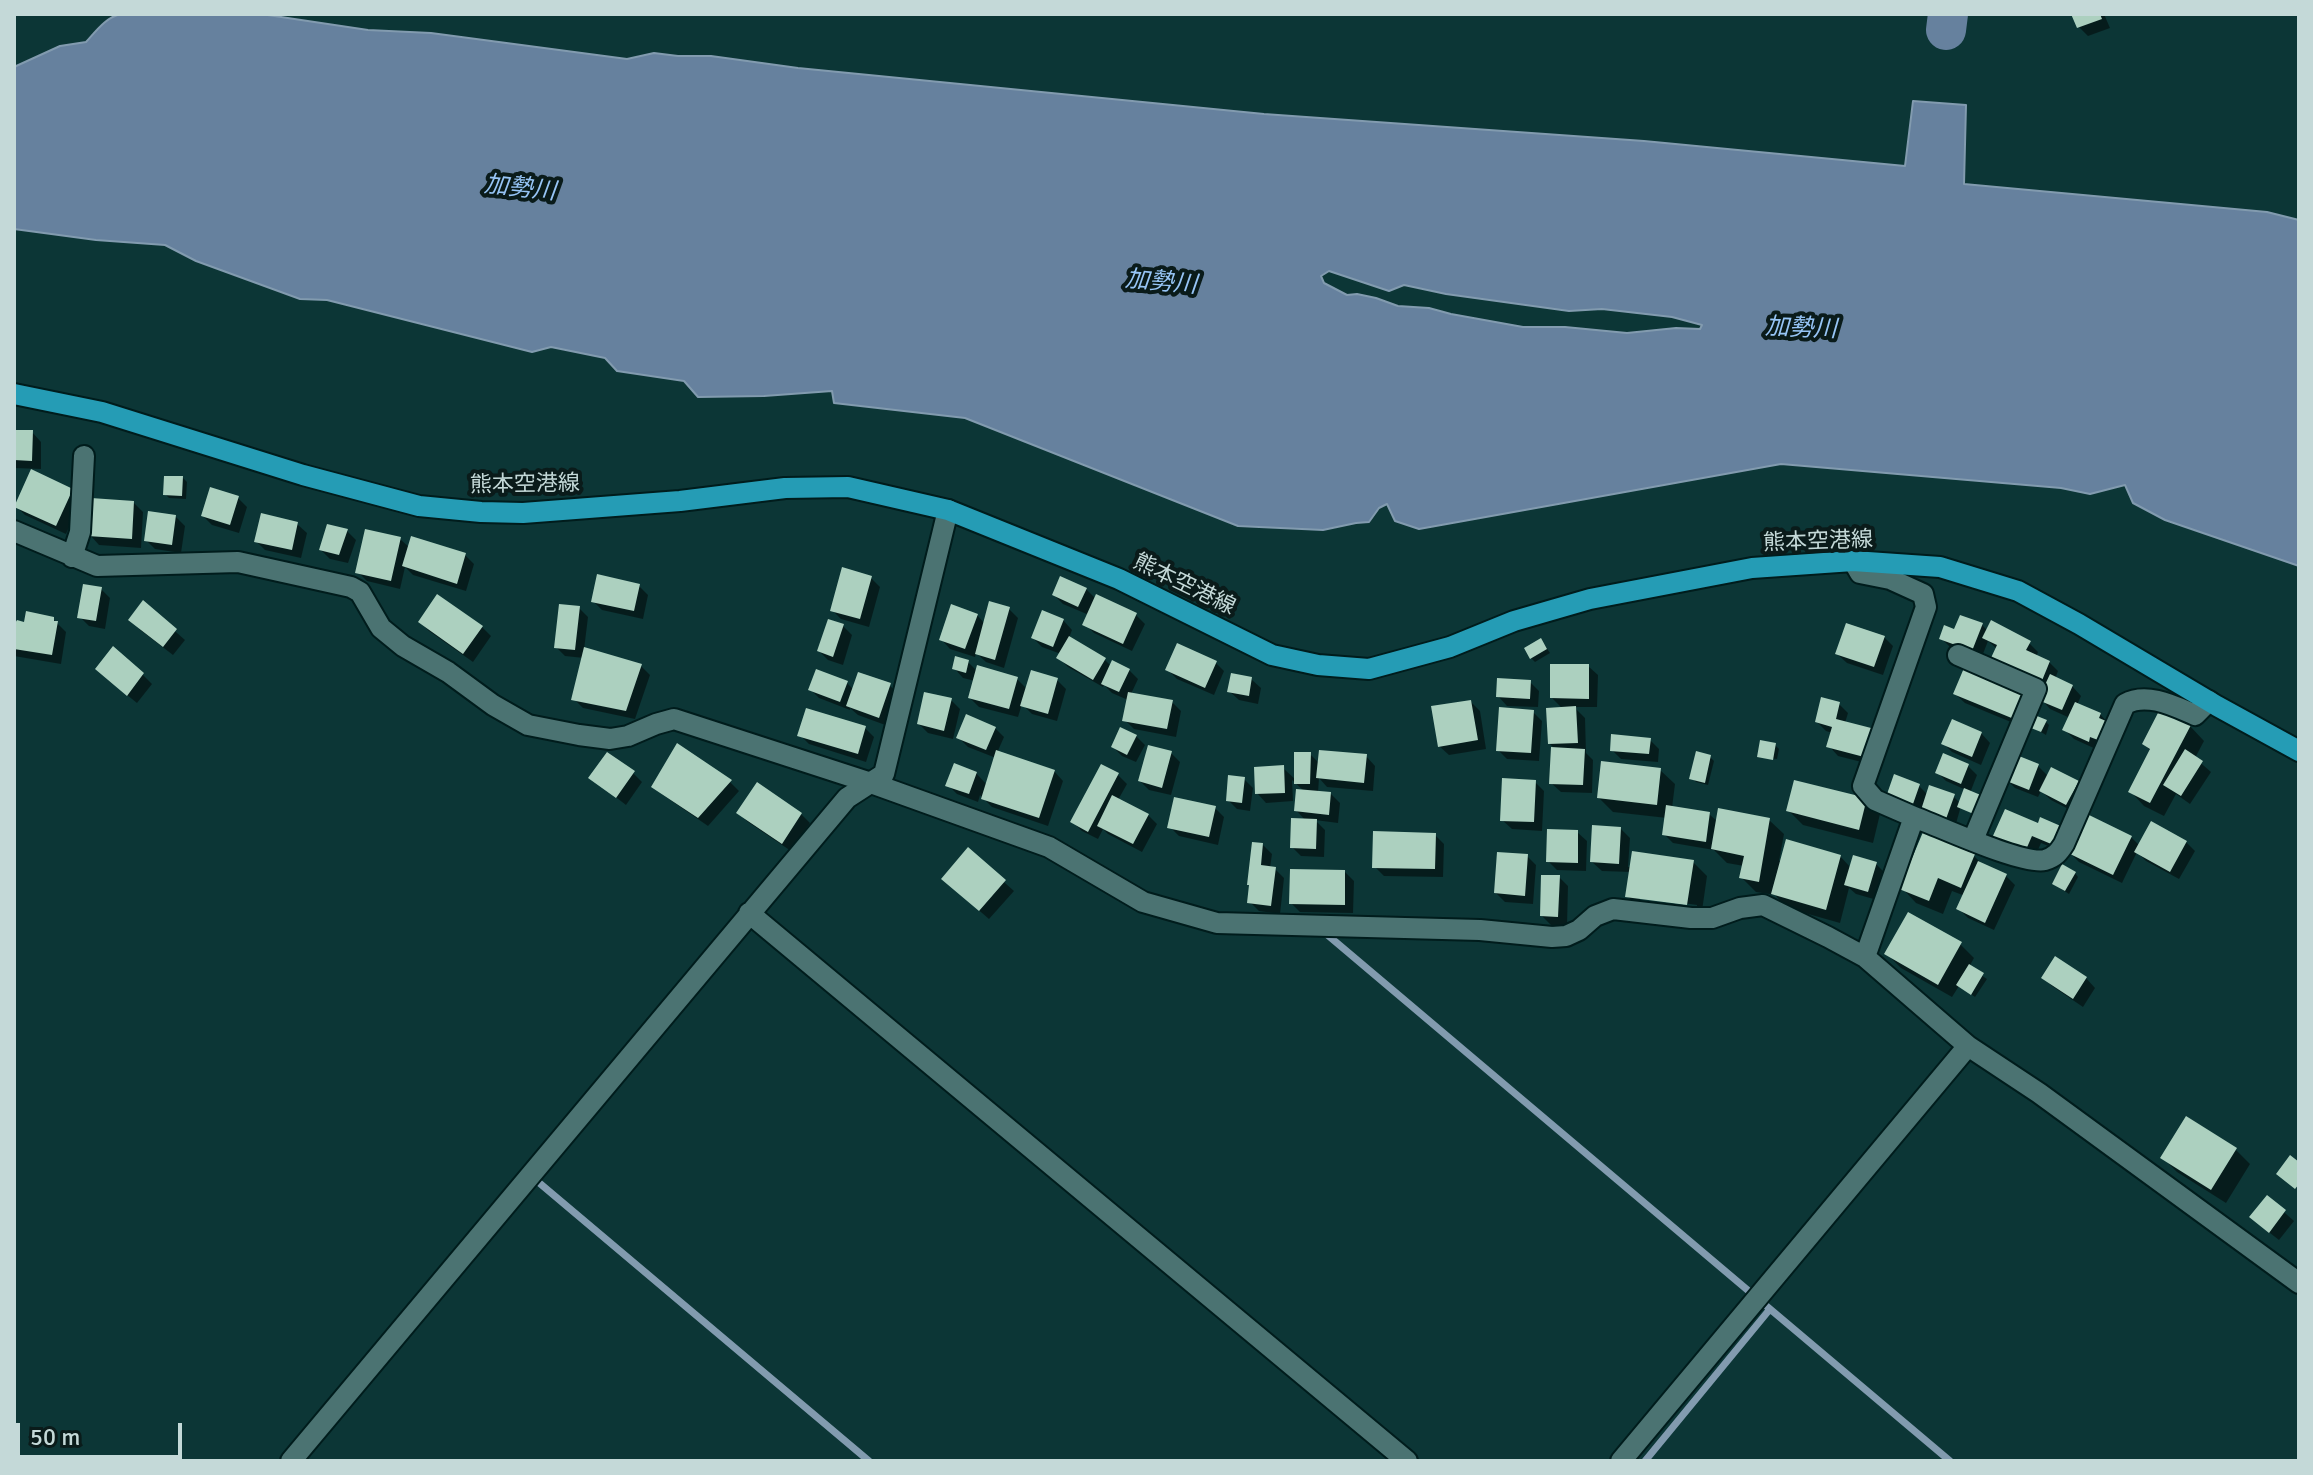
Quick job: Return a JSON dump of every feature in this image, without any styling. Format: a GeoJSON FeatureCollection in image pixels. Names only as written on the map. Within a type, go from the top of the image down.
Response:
{"type":"FeatureCollection","features":[{"type":"Feature","properties":{"kind":"main road","name":"熊本空港線"},"geometry":{"type":"LineString","coordinates":[[14,394],[102,412],[303,475],[419,506],[523,513],[680,501],[785,488],[848,487],[948,510],[1119,579],[1272,655],[1318,665],[1369,669],[1450,647],[1514,621],[1590,599],[1752,568],[1853,561],[1940,567],[2018,591],[2299,751]]}},
{"type":"Feature","properties":{"kind":"street"},"geometry":{"type":"LineString","coordinates":[[72,557],[80,532],[84,456]]}},
{"type":"Feature","properties":{"kind":"street"},"geometry":{"type":"LineString","coordinates":[[302,1457],[749,913],[847,798],[884,774],[948,510]]}},
{"type":"Feature","properties":{"kind":"street"},"geometry":{"type":"LineString","coordinates":[[14,531],[97,566],[238,562],[351,587],[360,592],[381,628],[403,646],[528,725],[610,739],[628,736],[674,719],[871,783],[1049,847],[1143,902],[1217,923],[1480,930],[1552,937],[1566,936],[1579,930],[1595,916],[1613,909],[1712,918],[1740,908],[1763,905],[1865,957],[1968,1046],[2039,1093],[2299,1283]]}},
{"type":"Feature","properties":{"kind":"street"},"geometry":{"type":"LineString","coordinates":[[1853,561],[1860,573],[1890,579],[1923,594],[1926,607],[1863,786],[1875,800],[1914,817],[2019,857],[2043,861],[2056,855],[2064,844],[2125,704],[2133,699],[2155,700],[2195,715],[2209,701]]}},
{"type":"Feature","properties":{"kind":"street"},"geometry":{"type":"LineString","coordinates":[[1958,655],[2036,689],[1973,840]]}},
{"type":"Feature","properties":{"kind":"street"},"geometry":{"type":"LineString","coordinates":[[1865,957],[1914,817]]}},
{"type":"Feature","properties":{"kind":"street"},"geometry":{"type":"LineString","coordinates":[[749,913],[1407,1461]]}},
{"type":"Feature","properties":{"kind":"street"},"geometry":{"type":"LineString","coordinates":[[1621,1461],[1968,1046]]}},
{"type":"Feature","properties":{"kind":"water","name":"加勢川"},"geometry":{"type":"Polygon","coordinates":[[[121,14],[261,14],[368,30],[431,33],[627,59],[654,53],[711,56],[798,68],[1264,114],[1644,141],[1905,166],[1913,101],[1966,105],[1964,184],[2267,212],[2299,220],[2299,566],[2165,520],[2133,503],[2125,485],[2090,494],[2061,488],[1781,464],[1419,529],[1395,521],[1387,504],[1379,508],[1369,522],[1323,530],[1238,526],[965,418],[834,403],[832,391],[698,397],[684,381],[617,371],[605,358],[551,347],[532,352],[327,300],[300,299],[196,261],[165,245],[14,229],[14,67],[60,46],[86,42],[102,25],[121,14]],[[1329,271],[1321,276],[1324,283],[1347,295],[1357,294],[1398,306],[1429,308],[1523,327],[1565,327],[1627,333],[1700,329],[1702,325],[1672,317],[1602,309],[1569,311],[1404,285],[1389,291],[1329,271]]]}},
{"type":"Feature","properties":{"kind":"building"},"geometry":{"type":"Polygon","coordinates":[[[2071,14],[2100,14],[2102,19],[2077,28],[2071,14]]]}},
{"type":"Feature","properties":{"kind":"building"},"geometry":{"type":"Polygon","coordinates":[[[14,430],[33,430],[32,461],[14,460],[14,430]]]}},
{"type":"Feature","properties":{"kind":"building"},"geometry":{"type":"Polygon","coordinates":[[[31,469],[73,489],[56,526],[14,507],[31,469]]]}},
{"type":"Feature","properties":{"kind":"building"},"geometry":{"type":"Polygon","coordinates":[[[164,476],[183,476],[182,496],[163,495],[164,476]]]}},
{"type":"Feature","properties":{"kind":"building"},"geometry":{"type":"Polygon","coordinates":[[[210,487],[239,496],[230,525],[201,516],[210,487]]]}},
{"type":"Feature","properties":{"kind":"building"},"geometry":{"type":"Polygon","coordinates":[[[91,498],[134,501],[132,539],[88,536],[91,498]]]}},
{"type":"Feature","properties":{"kind":"building"},"geometry":{"type":"Polygon","coordinates":[[[148,511],[176,515],[172,545],[144,541],[148,511]]]}},
{"type":"Feature","properties":{"kind":"building"},"geometry":{"type":"Polygon","coordinates":[[[261,513],[298,522],[292,550],[254,542],[261,513]]]}},
{"type":"Feature","properties":{"kind":"building"},"geometry":{"type":"Polygon","coordinates":[[[327,524],[348,529],[339,555],[319,550],[327,524]]]}},
{"type":"Feature","properties":{"kind":"building"},"geometry":{"type":"Polygon","coordinates":[[[365,529],[401,537],[391,581],[355,573],[365,529]]]}},
{"type":"Feature","properties":{"kind":"building"},"geometry":{"type":"Polygon","coordinates":[[[411,536],[466,553],[457,584],[402,566],[411,536]]]}},
{"type":"Feature","properties":{"kind":"building"},"geometry":{"type":"Polygon","coordinates":[[[842,567],[872,576],[860,619],[830,611],[842,567]]]}},
{"type":"Feature","properties":{"kind":"building"},"geometry":{"type":"Polygon","coordinates":[[[597,574],[640,584],[634,611],[591,602],[597,574]]]}},
{"type":"Feature","properties":{"kind":"building"},"geometry":{"type":"Polygon","coordinates":[[[1060,576],[1087,588],[1078,607],[1052,595],[1060,576]]]}},
{"type":"Feature","properties":{"kind":"building"},"geometry":{"type":"Polygon","coordinates":[[[83,584],[102,587],[96,621],[77,618],[83,584]]]}},
{"type":"Feature","properties":{"kind":"building"},"geometry":{"type":"Polygon","coordinates":[[[437,594],[483,626],[463,654],[418,622],[437,594]]]}},
{"type":"Feature","properties":{"kind":"building"},"geometry":{"type":"Polygon","coordinates":[[[1096,594],[1137,613],[1123,644],[1082,625],[1096,594]]]}},
{"type":"Feature","properties":{"kind":"building"},"geometry":{"type":"Polygon","coordinates":[[[143,600],[177,629],[163,647],[128,620],[143,600]]]}},
{"type":"Feature","properties":{"kind":"building"},"geometry":{"type":"Polygon","coordinates":[[[989,601],[1010,607],[995,660],[975,654],[989,601]]]}},
{"type":"Feature","properties":{"kind":"building"},"geometry":{"type":"Polygon","coordinates":[[[559,604],[580,606],[575,650],[554,648],[559,604]]]}},
{"type":"Feature","properties":{"kind":"building"},"geometry":{"type":"Polygon","coordinates":[[[951,604],[978,614],[965,649],[939,640],[951,604]]]}},
{"type":"Feature","properties":{"kind":"building"},"geometry":{"type":"Polygon","coordinates":[[[1042,610],[1064,619],[1053,647],[1031,638],[1042,610]]]}},
{"type":"Feature","properties":{"kind":"building"},"geometry":{"type":"Polygon","coordinates":[[[26,611],[54,617],[54,621],[58,621],[52,655],[14,649],[14,625],[17,620],[24,622],[26,611]]]}},
{"type":"Feature","properties":{"kind":"building"},"geometry":{"type":"Polygon","coordinates":[[[1960,615],[1983,623],[1972,651],[1939,639],[1944,625],[1954,629],[1960,615]]]}},
{"type":"Feature","properties":{"kind":"building"},"geometry":{"type":"Polygon","coordinates":[[[828,619],[844,624],[833,657],[817,651],[828,619]]]}},
{"type":"Feature","properties":{"kind":"building"},"geometry":{"type":"Polygon","coordinates":[[[1991,620],[2031,641],[2026,650],[2050,661],[2041,683],[1990,660],[1997,645],[1982,638],[1991,620]]]}},
{"type":"Feature","properties":{"kind":"building"},"geometry":{"type":"Polygon","coordinates":[[[1846,623],[1885,636],[1874,667],[1835,654],[1846,623]]]}},
{"type":"Feature","properties":{"kind":"building"},"geometry":{"type":"Polygon","coordinates":[[[1069,636],[1106,658],[1093,680],[1056,658],[1069,636]]]}},
{"type":"Feature","properties":{"kind":"building"},"geometry":{"type":"Polygon","coordinates":[[[1541,638],[1547,649],[1530,659],[1524,648],[1541,638]]]}},
{"type":"Feature","properties":{"kind":"building"},"geometry":{"type":"Polygon","coordinates":[[[1177,643],[1217,661],[1205,688],[1165,670],[1177,643]]]}},
{"type":"Feature","properties":{"kind":"building"},"geometry":{"type":"Polygon","coordinates":[[[113,646],[144,673],[127,696],[95,669],[113,646]]]}},
{"type":"Feature","properties":{"kind":"building"},"geometry":{"type":"Polygon","coordinates":[[[584,647],[642,664],[626,711],[571,700],[584,647]]]}},
{"type":"Feature","properties":{"kind":"building"},"geometry":{"type":"Polygon","coordinates":[[[955,656],[969,660],[966,673],[952,669],[955,656]]]}},
{"type":"Feature","properties":{"kind":"building"},"geometry":{"type":"Polygon","coordinates":[[[1112,660],[1130,669],[1119,692],[1101,684],[1112,660]]]}},
{"type":"Feature","properties":{"kind":"building"},"geometry":{"type":"Polygon","coordinates":[[[1550,664],[1589,664],[1589,699],[1550,698],[1550,664]]]}},
{"type":"Feature","properties":{"kind":"building"},"geometry":{"type":"Polygon","coordinates":[[[977,665],[1018,677],[1009,709],[968,698],[977,665]]]}},
{"type":"Feature","properties":{"kind":"building"},"geometry":{"type":"Polygon","coordinates":[[[1964,668],[2025,692],[2014,719],[1953,694],[1964,668]]]}},
{"type":"Feature","properties":{"kind":"building"},"geometry":{"type":"Polygon","coordinates":[[[816,669],[848,681],[840,702],[808,690],[816,669]]]}},
{"type":"Feature","properties":{"kind":"building"},"geometry":{"type":"Polygon","coordinates":[[[1031,670],[1058,678],[1048,714],[1020,706],[1031,670]]]}},
{"type":"Feature","properties":{"kind":"building"},"geometry":{"type":"Polygon","coordinates":[[[858,672],[891,683],[879,718],[846,706],[858,672]]]}},
{"type":"Feature","properties":{"kind":"building"},"geometry":{"type":"Polygon","coordinates":[[[1231,673],[1252,677],[1249,696],[1227,692],[1231,673]]]}},
{"type":"Feature","properties":{"kind":"building"},"geometry":{"type":"Polygon","coordinates":[[[2050,674],[2073,685],[2062,710],[2038,700],[2050,674]]]}},
{"type":"Feature","properties":{"kind":"building"},"geometry":{"type":"Polygon","coordinates":[[[1497,678],[1531,680],[1530,699],[1496,697],[1497,678]]]}},
{"type":"Feature","properties":{"kind":"building"},"geometry":{"type":"Polygon","coordinates":[[[924,692],[952,698],[944,731],[917,724],[924,692]]]}},
{"type":"Feature","properties":{"kind":"building"},"geometry":{"type":"Polygon","coordinates":[[[1128,692],[1173,700],[1167,729],[1122,721],[1128,692]]]}},
{"type":"Feature","properties":{"kind":"building"},"geometry":{"type":"Polygon","coordinates":[[[1821,697],[1840,702],[1836,719],[1875,729],[1868,758],[1826,747],[1832,727],[1815,722],[1821,697]]]}},
{"type":"Feature","properties":{"kind":"building"},"geometry":{"type":"Polygon","coordinates":[[[1471,700],[1478,740],[1438,747],[1431,706],[1471,700]]]}},
{"type":"Feature","properties":{"kind":"building"},"geometry":{"type":"Polygon","coordinates":[[[2075,702],[2101,713],[2099,718],[2106,721],[2098,740],[2090,737],[2089,742],[2062,730],[2075,702]]]}},
{"type":"Feature","properties":{"kind":"building"},"geometry":{"type":"Polygon","coordinates":[[[1576,706],[1578,743],[1548,744],[1546,708],[1576,706]]]}},
{"type":"Feature","properties":{"kind":"building"},"geometry":{"type":"Polygon","coordinates":[[[1499,707],[1534,710],[1531,753],[1496,751],[1499,707]]]}},
{"type":"Feature","properties":{"kind":"building"},"geometry":{"type":"Polygon","coordinates":[[[806,708],[866,726],[858,754],[797,736],[806,708]]]}},
{"type":"Feature","properties":{"kind":"building"},"geometry":{"type":"Polygon","coordinates":[[[2160,709],[2191,725],[2150,803],[2128,792],[2150,749],[2142,744],[2160,709]]]}},
{"type":"Feature","properties":{"kind":"building"},"geometry":{"type":"Polygon","coordinates":[[[966,714],[996,727],[986,750],[956,738],[966,714]]]}},
{"type":"Feature","properties":{"kind":"building"},"geometry":{"type":"Polygon","coordinates":[[[2032,714],[2047,720],[2041,732],[2026,726],[2032,714]]]}},
{"type":"Feature","properties":{"kind":"building"},"geometry":{"type":"Polygon","coordinates":[[[1952,719],[1982,732],[1972,757],[1941,744],[1952,719]]]}},
{"type":"Feature","properties":{"kind":"building"},"geometry":{"type":"Polygon","coordinates":[[[1120,727],[1137,735],[1127,755],[1111,747],[1120,727]]]}},
{"type":"Feature","properties":{"kind":"building"},"geometry":{"type":"Polygon","coordinates":[[[1611,734],[1651,738],[1649,754],[1610,751],[1611,734]]]}},
{"type":"Feature","properties":{"kind":"building"},"geometry":{"type":"Polygon","coordinates":[[[1760,740],[1776,743],[1773,760],[1757,757],[1760,740]]]}},
{"type":"Feature","properties":{"kind":"building"},"geometry":{"type":"Polygon","coordinates":[[[677,743],[732,780],[698,818],[651,787],[677,743]]]}},
{"type":"Feature","properties":{"kind":"building"},"geometry":{"type":"Polygon","coordinates":[[[1148,745],[1172,751],[1162,788],[1138,781],[1148,745]]]}},
{"type":"Feature","properties":{"kind":"building"},"geometry":{"type":"Polygon","coordinates":[[[1551,747],[1585,749],[1583,785],[1549,784],[1551,747]]]}},
{"type":"Feature","properties":{"kind":"building"},"geometry":{"type":"Polygon","coordinates":[[[2185,749],[2203,761],[2181,796],[2163,785],[2185,749]]]}},
{"type":"Feature","properties":{"kind":"building"},"geometry":{"type":"Polygon","coordinates":[[[996,750],[1055,770],[1039,818],[981,799],[996,750]]]}},
{"type":"Feature","properties":{"kind":"building"},"geometry":{"type":"Polygon","coordinates":[[[1319,750],[1367,754],[1364,783],[1316,778],[1319,750]]]}},
{"type":"Feature","properties":{"kind":"building"},"geometry":{"type":"Polygon","coordinates":[[[1696,751],[1711,755],[1705,783],[1689,779],[1696,751]]]}},
{"type":"Feature","properties":{"kind":"building"},"geometry":{"type":"Polygon","coordinates":[[[607,752],[635,771],[616,798],[588,778],[607,752]]]}},
{"type":"Feature","properties":{"kind":"building"},"geometry":{"type":"Polygon","coordinates":[[[1294,752],[1311,752],[1310,784],[1294,784],[1294,752]]]}},
{"type":"Feature","properties":{"kind":"building"},"geometry":{"type":"Polygon","coordinates":[[[1943,753],[1969,764],[1961,784],[1935,773],[1943,753]]]}},
{"type":"Feature","properties":{"kind":"building"},"geometry":{"type":"Polygon","coordinates":[[[2014,754],[2039,764],[2029,790],[2004,780],[2014,754]]]}},
{"type":"Feature","properties":{"kind":"building"},"geometry":{"type":"Polygon","coordinates":[[[1601,761],[1661,768],[1657,805],[1597,798],[1601,761]]]}},
{"type":"Feature","properties":{"kind":"building"},"geometry":{"type":"Polygon","coordinates":[[[954,763],[977,772],[969,794],[945,786],[954,763]]]}},
{"type":"Feature","properties":{"kind":"building"},"geometry":{"type":"Polygon","coordinates":[[[1101,764],[1119,773],[1088,832],[1070,822],[1101,764]]]}},
{"type":"Feature","properties":{"kind":"building"},"geometry":{"type":"Polygon","coordinates":[[[1284,765],[1285,793],[1255,794],[1254,767],[1284,765]]]}},
{"type":"Feature","properties":{"kind":"building"},"geometry":{"type":"Polygon","coordinates":[[[2051,767],[2079,781],[2066,805],[2039,791],[2051,767]]]}},
{"type":"Feature","properties":{"kind":"building"},"geometry":{"type":"Polygon","coordinates":[[[1894,774],[1920,784],[1913,804],[1887,794],[1894,774]]]}},
{"type":"Feature","properties":{"kind":"building"},"geometry":{"type":"Polygon","coordinates":[[[1228,775],[1245,777],[1242,803],[1226,801],[1228,775]]]}},
{"type":"Feature","properties":{"kind":"building"},"geometry":{"type":"Polygon","coordinates":[[[1502,778],[1536,780],[1534,822],[1500,821],[1502,778]]]}},
{"type":"Feature","properties":{"kind":"building"},"geometry":{"type":"Polygon","coordinates":[[[1794,780],[1867,798],[1859,830],[1786,811],[1794,780]]]}},
{"type":"Feature","properties":{"kind":"building"},"geometry":{"type":"Polygon","coordinates":[[[757,782],[802,813],[782,844],[736,813],[757,782]]]}},
{"type":"Feature","properties":{"kind":"building"},"geometry":{"type":"Polygon","coordinates":[[[1929,785],[1955,794],[1946,819],[1921,810],[1929,785]]]}},
{"type":"Feature","properties":{"kind":"building"},"geometry":{"type":"Polygon","coordinates":[[[1964,788],[1983,796],[1976,815],[1957,807],[1964,788]]]}},
{"type":"Feature","properties":{"kind":"building"},"geometry":{"type":"Polygon","coordinates":[[[1296,789],[1331,792],[1329,815],[1294,811],[1296,789]]]}},
{"type":"Feature","properties":{"kind":"building"},"geometry":{"type":"Polygon","coordinates":[[[1112,795],[1149,814],[1133,844],[1097,826],[1112,795]]]}},
{"type":"Feature","properties":{"kind":"building"},"geometry":{"type":"Polygon","coordinates":[[[1174,797],[1216,806],[1209,837],[1167,828],[1174,797]]]}},
{"type":"Feature","properties":{"kind":"building"},"geometry":{"type":"Polygon","coordinates":[[[1666,805],[1710,812],[1706,842],[1662,835],[1666,805]]]}},
{"type":"Feature","properties":{"kind":"building"},"geometry":{"type":"Polygon","coordinates":[[[1718,808],[1770,818],[1759,882],[1739,878],[1744,856],[1711,849],[1718,808]]]}},
{"type":"Feature","properties":{"kind":"building"},"geometry":{"type":"Polygon","coordinates":[[[2005,809],[2038,823],[2040,817],[2063,827],[2056,846],[2032,836],[2025,852],[1992,838],[2005,809]]]}},
{"type":"Feature","properties":{"kind":"building"},"geometry":{"type":"Polygon","coordinates":[[[2087,814],[2132,836],[2113,875],[2068,853],[2087,814]]]}},
{"type":"Feature","properties":{"kind":"building"},"geometry":{"type":"Polygon","coordinates":[[[1291,818],[1317,819],[1316,849],[1290,848],[1291,818]]]}},
{"type":"Feature","properties":{"kind":"building"},"geometry":{"type":"Polygon","coordinates":[[[2151,821],[2187,841],[2170,872],[2134,852],[2151,821]]]}},
{"type":"Feature","properties":{"kind":"building"},"geometry":{"type":"Polygon","coordinates":[[[1592,825],[1621,827],[1619,864],[1590,862],[1592,825]]]}},
{"type":"Feature","properties":{"kind":"building"},"geometry":{"type":"Polygon","coordinates":[[[1547,829],[1578,830],[1578,863],[1546,862],[1547,829]]]}},
{"type":"Feature","properties":{"kind":"building"},"geometry":{"type":"Polygon","coordinates":[[[1373,831],[1436,833],[1435,869],[1372,868],[1373,831]]]}},
{"type":"Feature","properties":{"kind":"building"},"geometry":{"type":"Polygon","coordinates":[[[1923,832],[1975,854],[1961,888],[1938,878],[1929,901],[1899,889],[1923,832]]]}},
{"type":"Feature","properties":{"kind":"building"},"geometry":{"type":"Polygon","coordinates":[[[1786,839],[1841,855],[1826,910],[1771,894],[1786,839]]]}},
{"type":"Feature","properties":{"kind":"building"},"geometry":{"type":"Polygon","coordinates":[[[1252,842],[1263,843],[1261,865],[1276,867],[1271,906],[1247,903],[1252,842]]]}},
{"type":"Feature","properties":{"kind":"building"},"geometry":{"type":"Polygon","coordinates":[[[968,847],[1006,880],[979,911],[941,879],[968,847]]]}},
{"type":"Feature","properties":{"kind":"building"},"geometry":{"type":"Polygon","coordinates":[[[1632,851],[1694,860],[1687,905],[1625,897],[1632,851]]]}},
{"type":"Feature","properties":{"kind":"building"},"geometry":{"type":"Polygon","coordinates":[[[1497,852],[1528,854],[1525,896],[1494,893],[1497,852]]]}},
{"type":"Feature","properties":{"kind":"building"},"geometry":{"type":"Polygon","coordinates":[[[1853,855],[1877,862],[1868,892],[1844,885],[1853,855]]]}},
{"type":"Feature","properties":{"kind":"building"},"geometry":{"type":"Polygon","coordinates":[[[1978,861],[2007,874],[1985,923],[1956,909],[1978,861]]]}},
{"type":"Feature","properties":{"kind":"building"},"geometry":{"type":"Polygon","coordinates":[[[2062,864],[2076,872],[2065,891],[2052,884],[2062,864]]]}},
{"type":"Feature","properties":{"kind":"building"},"geometry":{"type":"Polygon","coordinates":[[[1290,869],[1345,870],[1345,905],[1289,904],[1290,869]]]}},
{"type":"Feature","properties":{"kind":"building"},"geometry":{"type":"Polygon","coordinates":[[[1541,875],[1560,875],[1558,917],[1540,916],[1541,875]]]}},
{"type":"Feature","properties":{"kind":"building"},"geometry":{"type":"Polygon","coordinates":[[[1908,912],[1962,942],[1938,985],[1884,954],[1908,912]]]}},
{"type":"Feature","properties":{"kind":"building"},"geometry":{"type":"Polygon","coordinates":[[[2055,956],[2087,977],[2073,999],[2041,978],[2055,956]]]}},
{"type":"Feature","properties":{"kind":"building"},"geometry":{"type":"Polygon","coordinates":[[[1969,964],[1984,973],[1971,995],[1956,985],[1969,964]]]}},
{"type":"Feature","properties":{"kind":"building"},"geometry":{"type":"Polygon","coordinates":[[[2186,1116],[2237,1148],[2211,1190],[2160,1158],[2186,1116]]]}},
{"type":"Feature","properties":{"kind":"building"},"geometry":{"type":"Polygon","coordinates":[[[2290,1155],[2299,1162],[2299,1184],[2295,1189],[2276,1174],[2290,1155]]]}},
{"type":"Feature","properties":{"kind":"building"},"geometry":{"type":"Polygon","coordinates":[[[2267,1195],[2286,1210],[2269,1233],[2249,1217],[2267,1195]]]}},
{"type":"Feature","properties":{"kind":"waterway"},"geometry":{"type":"LineString","coordinates":[[1946,30],[1948,14]]}},
{"type":"Feature","properties":{"kind":"waterway"},"geometry":{"type":"LineString","coordinates":[[1324,932],[1770,1309]]}},
{"type":"Feature","properties":{"kind":"waterway"},"geometry":{"type":"LineString","coordinates":[[537,1181],[869,1461]]}},
{"type":"Feature","properties":{"kind":"waterway"},"geometry":{"type":"LineString","coordinates":[[1645,1461],[1770,1309],[1950,1461]]}}]}
